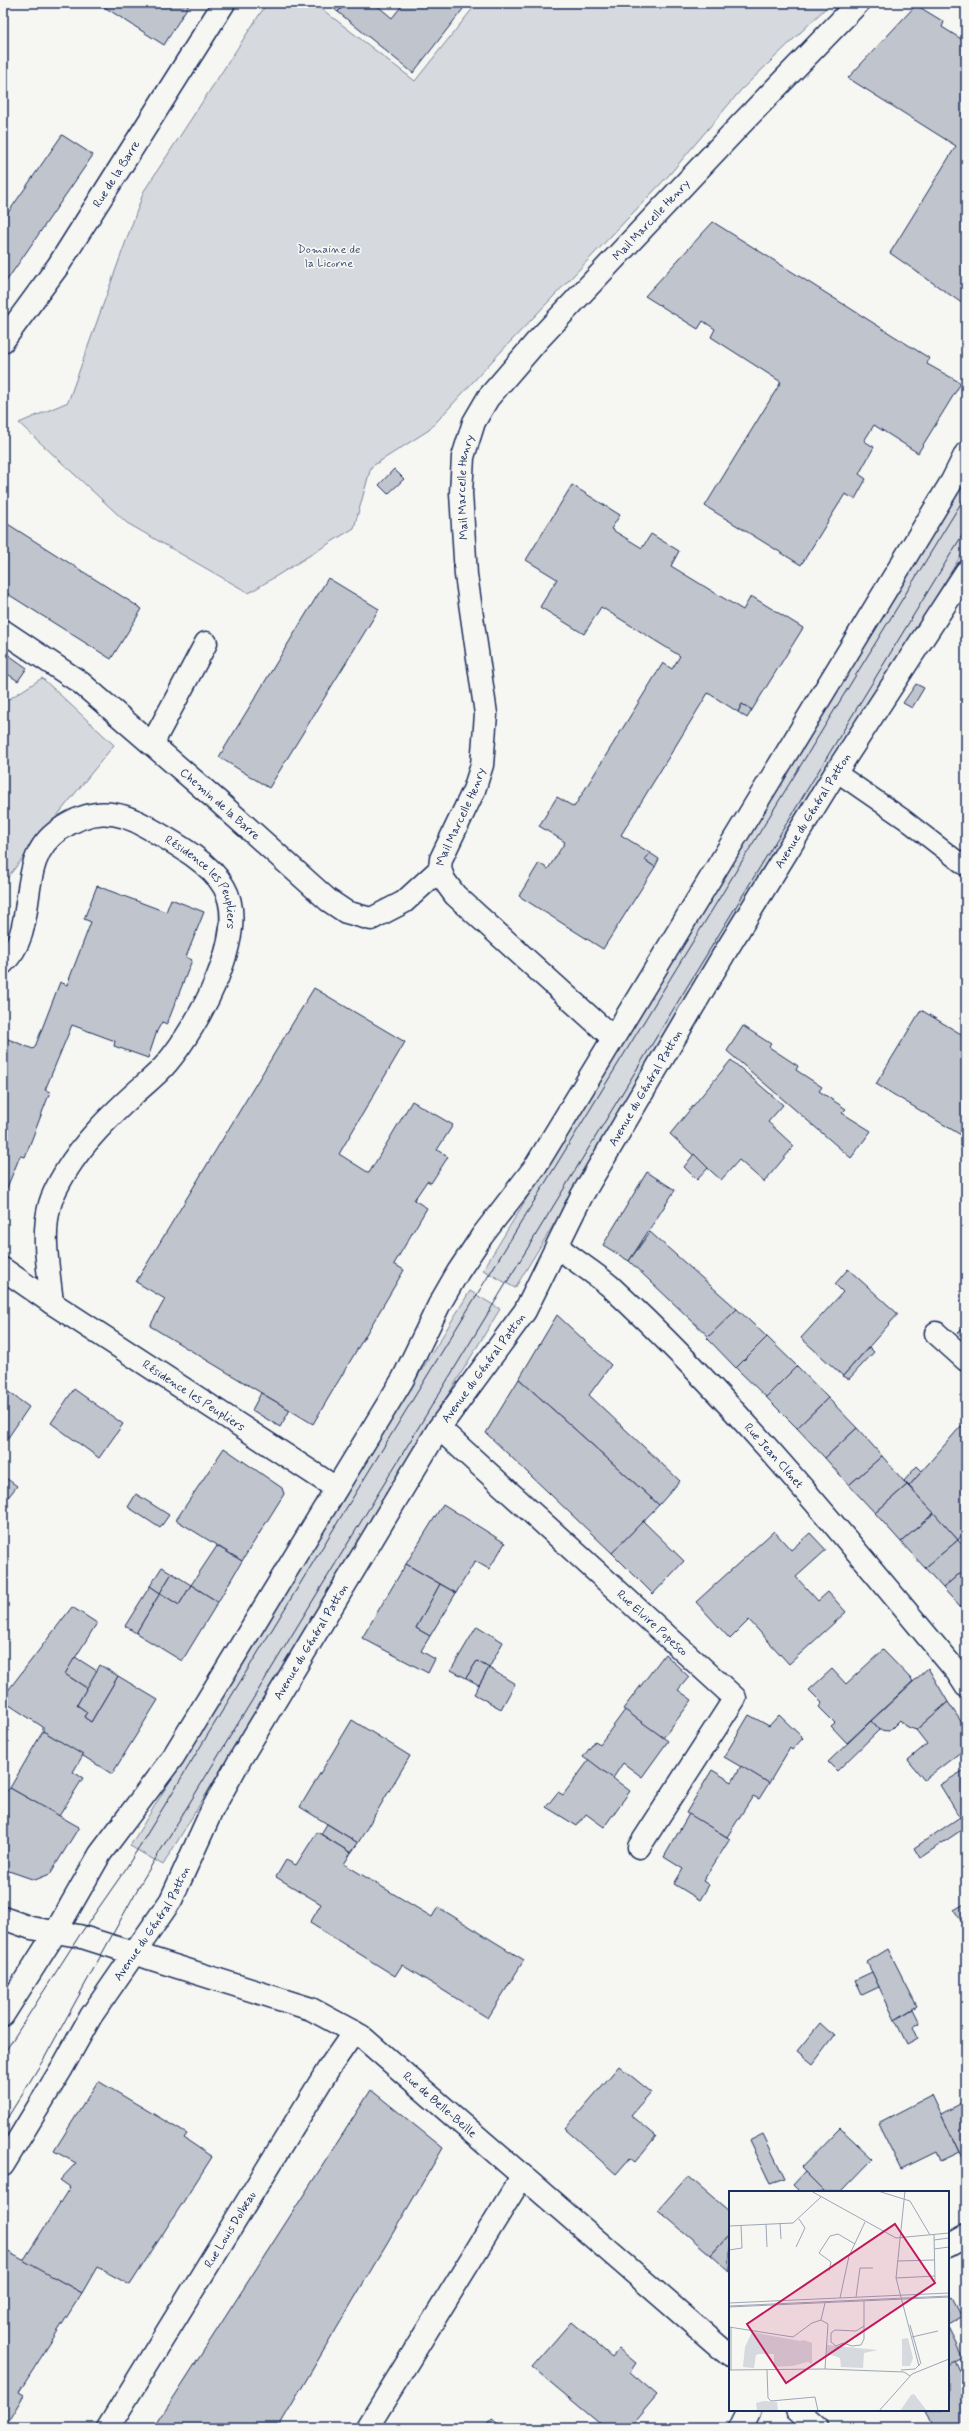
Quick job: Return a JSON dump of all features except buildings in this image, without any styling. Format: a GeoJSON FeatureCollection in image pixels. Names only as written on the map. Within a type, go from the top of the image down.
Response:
{"type":"FeatureCollection","features":[{"type":"Feature","properties":{"kind":"street","name":"Rue de la Barre"},"geometry":{"type":"LineString","coordinates":[[3,341],[58,266],[224,3]]}},
{"type":"Feature","properties":{"kind":"street","name":"Mail Marcelle Henry"},"geometry":{"type":"LineString","coordinates":[[613,1038],[455,895],[444,880],[440,869],[445,849],[474,790],[482,766],[486,714],[466,575],[461,493],[463,457],[474,422],[488,398],[537,341],[742,123],[858,3]]}},
{"type":"Feature","properties":{"kind":"street"},"geometry":{"type":"LineString","coordinates":[[3,2015],[55,1933],[100,1854],[172,1757],[404,1379],[439,1305],[458,1272],[482,1236],[535,1167],[944,495],[966,453]]}},
{"type":"Feature","properties":{"kind":"street","name":"Avenue du Général Patton"},"geometry":{"type":"LineString","coordinates":[[3,2165],[62,2068],[91,2016],[171,1900],[212,1810],[242,1756],[439,1428],[525,1311],[585,1190],[724,954],[836,772],[966,572]]}},
{"type":"Feature","properties":{"kind":"street","name":"Chemin de la Barre"},"geometry":{"type":"LineString","coordinates":[[3,631],[81,683],[328,900],[346,912],[370,919],[404,902],[440,869]]}},
{"type":"Feature","properties":{"kind":"street"},"geometry":{"type":"LineString","coordinates":[[152,744],[206,643]]}},
{"type":"Feature","properties":{"kind":"street","name":"Résidence les Peupliers"},"geometry":{"type":"LineString","coordinates":[[3,963],[18,942],[25,923],[29,880],[34,862],[43,845],[62,828],[78,819],[98,813],[116,813],[136,820],[176,844],[211,872],[223,884],[229,896],[232,909],[229,941],[216,980],[192,1028],[167,1064],[106,1120],[76,1155],[50,1204],[45,1234],[52,1303]]}},
{"type":"Feature","properties":{"kind":"street","name":"Rue Jean Clénet"},"geometry":{"type":"LineString","coordinates":[[558,1247],[610,1286],[730,1407],[862,1558],[957,1672],[966,1686]]}},
{"type":"Feature","properties":{"kind":"street","name":"Résidence les Peupliers"},"geometry":{"type":"LineString","coordinates":[[3,1269],[52,1303],[336,1488]]}},
{"type":"Feature","properties":{"kind":"street"},"geometry":{"type":"LineString","coordinates":[[936,1334],[966,1360]]}},
{"type":"Feature","properties":{"kind":"street","name":"Rue Elvire Popesco"},"geometry":{"type":"LineString","coordinates":[[439,1428],[735,1698],[639,1847]]}},
{"type":"Feature","properties":{"kind":"street","name":"Rue de Belle-Beille"},"geometry":{"type":"LineString","coordinates":[[3,1918],[31,1928],[99,1942],[311,2009],[354,2032],[523,2175],[729,2355]]}},
{"type":"Feature","properties":{"kind":"street","name":"Rue Louis Dolbeau"},"geometry":{"type":"LineString","coordinates":[[108,2428],[329,2068],[354,2032]]}},
{"type":"Feature","properties":{"kind":"street"},"geometry":{"type":"LineString","coordinates":[[367,2428],[523,2175]]}},
{"type":"Feature","properties":{"kind":"street"},"geometry":{"type":"LineString","coordinates":[[949,2245],[966,2236]]}},
{"type":"Feature","properties":{"kind":"street"},"geometry":{"type":"LineString","coordinates":[[740,2428],[748,2411]]}},
{"type":"Feature","properties":{"kind":"street"},"geometry":{"type":"LineString","coordinates":[[797,2411],[817,2428]]}},
{"type":"Feature","properties":{"kind":"lane"},"geometry":{"type":"LineString","coordinates":[[836,772],[904,819],[966,867]]}},
{"type":"Feature","properties":{"kind":"green space","name":"Domaine de la Licorne"},"geometry":{"type":"Polygon","coordinates":[[[267,3],[314,3],[415,81],[477,3],[831,3],[741,90],[669,175],[493,360],[429,430],[371,467],[354,528],[249,593],[127,523],[19,423],[68,402],[144,191],[267,3]]]}},
{"type":"Feature","properties":{"kind":"green space"},"geometry":{"type":"Polygon","coordinates":[[[966,477],[966,547],[515,1288],[483,1270],[966,477]]]}},
{"type":"Feature","properties":{"kind":"green space"},"geometry":{"type":"Polygon","coordinates":[[[42,678],[114,745],[3,883],[3,703],[42,678]]]}},
{"type":"Feature","properties":{"kind":"green space"},"geometry":{"type":"Polygon","coordinates":[[[470,1291],[500,1309],[163,1865],[130,1846],[470,1291]]]}},
{"type":"Feature","properties":{"kind":"tram line"},"geometry":{"type":"LineString","coordinates":[[3,2055],[79,1936],[125,1870],[966,495]]}},
{"type":"Feature","properties":{"kind":"tram line"},"geometry":{"type":"LineString","coordinates":[[3,2125],[45,2057],[142,1881],[966,529]]}}]}
